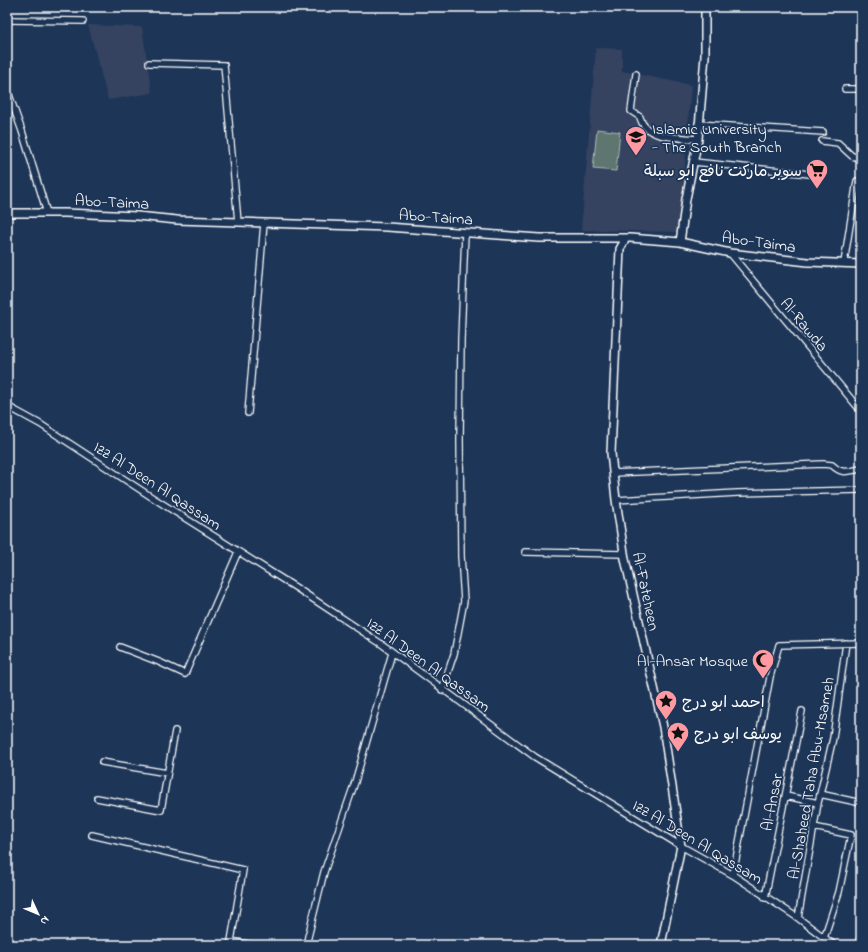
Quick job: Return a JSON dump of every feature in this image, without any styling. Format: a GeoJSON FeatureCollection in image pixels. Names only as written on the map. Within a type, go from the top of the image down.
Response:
{"type":"FeatureCollection","features":[{"type":"Feature","properties":{"kind":"street"},"geometry":{"type":"LineString","coordinates":[[680,242],[686,199],[698,139],[698,124],[705,56],[705,7]]}},
{"type":"Feature","properties":{"kind":"street"},"geometry":{"type":"LineString","coordinates":[[7,20],[83,21]]}},
{"type":"Feature","properties":{"kind":"street"},"geometry":{"type":"LineString","coordinates":[[148,63],[224,65],[238,222]]}},
{"type":"Feature","properties":{"kind":"street"},"geometry":{"type":"LineString","coordinates":[[636,74],[631,110],[640,117],[642,125],[651,133],[698,139]]}},
{"type":"Feature","properties":{"kind":"street"},"geometry":{"type":"LineString","coordinates":[[7,89],[10,103],[22,130],[47,213]]}},
{"type":"Feature","properties":{"kind":"street"},"geometry":{"type":"LineString","coordinates":[[846,89],[861,89]]}},
{"type":"Feature","properties":{"kind":"street"},"geometry":{"type":"LineString","coordinates":[[698,124],[823,132]]}},
{"type":"Feature","properties":{"kind":"street"},"geometry":{"type":"LineString","coordinates":[[822,141],[838,144],[852,156],[861,158]]}},
{"type":"Feature","properties":{"kind":"street"},"geometry":{"type":"LineString","coordinates":[[694,162],[819,176]]}},
{"type":"Feature","properties":{"kind":"street"},"geometry":{"type":"LineString","coordinates":[[844,263],[857,181],[861,181]]}},
{"type":"Feature","properties":{"kind":"street","name":"Abo-Taima"},"geometry":{"type":"LineString","coordinates":[[7,213],[47,213],[387,227],[539,238],[582,237],[680,242],[730,253],[808,262],[861,264]]}},
{"type":"Feature","properties":{"kind":"street"},"geometry":{"type":"LineString","coordinates":[[248,413],[264,223]]}},
{"type":"Feature","properties":{"kind":"street"},"geometry":{"type":"LineString","coordinates":[[442,690],[454,654],[464,601],[461,556],[460,433],[461,340],[465,233]]}},
{"type":"Feature","properties":{"kind":"street","name":"Al-Fateheen"},"geometry":{"type":"LineString","coordinates":[[625,240],[620,249],[611,453],[624,554],[662,727],[680,846],[661,945]]}},
{"type":"Feature","properties":{"kind":"street","name":"Al-Rawda"},"geometry":{"type":"LineString","coordinates":[[730,253],[861,411]]}},
{"type":"Feature","properties":{"kind":"street","name":"Izz Al Deen Al Qassam"},"geometry":{"type":"LineString","coordinates":[[7,406],[40,424],[383,645],[534,757],[680,846],[733,875],[765,898],[798,918],[834,945]]}},
{"type":"Feature","properties":{"kind":"street"},"geometry":{"type":"LineString","coordinates":[[613,473],[823,464],[832,465],[837,471],[843,472],[861,469]]}},
{"type":"Feature","properties":{"kind":"street"},"geometry":{"type":"LineString","coordinates":[[616,500],[737,493],[861,490]]}},
{"type":"Feature","properties":{"kind":"street"},"geometry":{"type":"LineString","coordinates":[[120,647],[160,662],[185,674],[238,552]]}},
{"type":"Feature","properties":{"kind":"street"},"geometry":{"type":"LineString","coordinates":[[525,552],[624,554]]}},
{"type":"Feature","properties":{"kind":"street","name":"Al-Shaheed Taha Abu-Msameh"},"geometry":{"type":"LineString","coordinates":[[798,918],[818,802],[833,738],[846,643]]}},
{"type":"Feature","properties":{"kind":"street"},"geometry":{"type":"LineString","coordinates":[[733,875],[770,678],[779,645],[861,643]]}},
{"type":"Feature","properties":{"kind":"street"},"geometry":{"type":"LineString","coordinates":[[306,945],[324,872],[355,782],[392,653]]}},
{"type":"Feature","properties":{"kind":"street","name":"Al-Ansar"},"geometry":{"type":"LineString","coordinates":[[765,898],[802,711]]}},
{"type":"Feature","properties":{"kind":"street"},"geometry":{"type":"LineString","coordinates":[[97,798],[161,810],[175,731]]}},
{"type":"Feature","properties":{"kind":"street"},"geometry":{"type":"LineString","coordinates":[[102,762],[167,774]]}},
{"type":"Feature","properties":{"kind":"street"},"geometry":{"type":"LineString","coordinates":[[820,794],[861,803]]}},
{"type":"Feature","properties":{"kind":"street"},"geometry":{"type":"LineString","coordinates":[[786,796],[818,802]]}},
{"type":"Feature","properties":{"kind":"street"},"geometry":{"type":"LineString","coordinates":[[814,826],[851,835],[839,892],[824,938]]}},
{"type":"Feature","properties":{"kind":"street"},"geometry":{"type":"LineString","coordinates":[[92,835],[243,870],[231,941],[252,945]]}},
{"type":"Feature","properties":{"kind":"street"},"geometry":{"type":"LineString","coordinates":[[858,945],[861,937]]}},
{"type":"Feature","properties":{"kind":"shaded area"},"geometry":{"type":"Polygon","coordinates":[[[88,25],[142,27],[152,93],[108,100],[88,25]]]}},
{"type":"Feature","properties":{"kind":"shaded area","name":"Islamic University - The South Branch"},"geometry":{"type":"Polygon","coordinates":[[[596,48],[622,49],[622,71],[691,85],[680,232],[581,230],[596,48]]]}},
{"type":"Feature","properties":{"kind":"green space"},"geometry":{"type":"Polygon","coordinates":[[[597,129],[620,132],[616,171],[593,169],[597,129]]]}},
{"type":"Feature","properties":{"kind":"place","name":"Islamic University - The South Branch"},"geometry":{"type":"Point","coordinates":[636,156]}},
{"type":"Feature","properties":{"kind":"place","name":"سوبر ماركت نافع ابو سبلة"},"geometry":{"type":"Point","coordinates":[817,190]}},
{"type":"Feature","properties":{"kind":"place","name":"Al-Ansar Mosque"},"geometry":{"type":"Point","coordinates":[763,680]}},
{"type":"Feature","properties":{"kind":"place","name":"احمد ابو درج"},"geometry":{"type":"Point","coordinates":[666,720]}},
{"type":"Feature","properties":{"kind":"place","name":"يوسف ابو درج"},"geometry":{"type":"Point","coordinates":[678,752]}}]}
